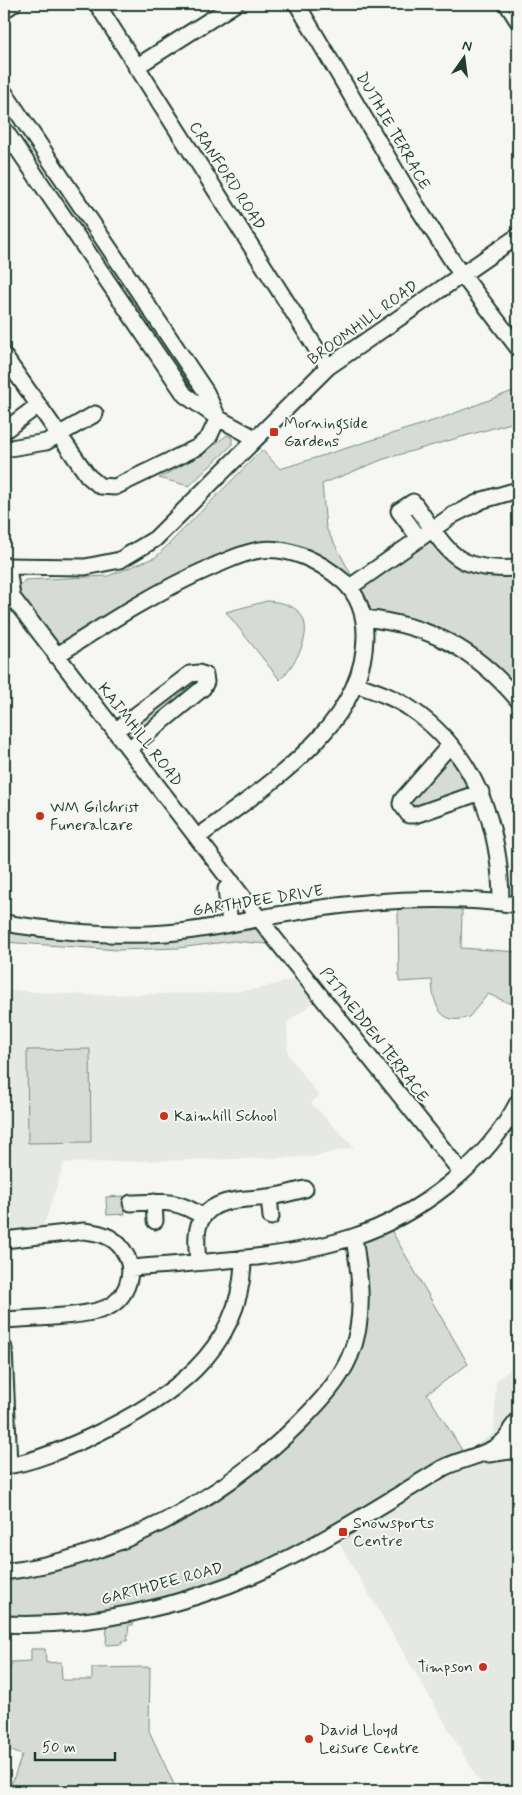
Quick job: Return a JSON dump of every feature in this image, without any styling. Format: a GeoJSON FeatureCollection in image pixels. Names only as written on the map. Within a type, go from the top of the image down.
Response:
{"type":"FeatureCollection","features":[{"type":"Feature","properties":{"kind":"street"},"geometry":{"type":"LineString","coordinates":[[4,10],[13,4]]}},
{"type":"Feature","properties":{"kind":"street","name":"CRANFORD ROAD"},"geometry":{"type":"LineString","coordinates":[[97,4],[328,367]]}},
{"type":"Feature","properties":{"kind":"street"},"geometry":{"type":"LineString","coordinates":[[136,67],[235,4]]}},
{"type":"Feature","properties":{"kind":"street","name":"DUTHIE TERRACE"},"geometry":{"type":"LineString","coordinates":[[297,4],[416,205],[462,275],[518,348]]}},
{"type":"Feature","properties":{"kind":"street"},"geometry":{"type":"LineString","coordinates":[[507,4],[518,22]]}},
{"type":"Feature","properties":{"kind":"street"},"geometry":{"type":"LineString","coordinates":[[4,92],[206,392],[218,418]]}},
{"type":"Feature","properties":{"kind":"street"},"geometry":{"type":"LineString","coordinates":[[4,129],[186,395],[218,418],[255,438]]}},
{"type":"Feature","properties":{"kind":"street"},"geometry":{"type":"LineString","coordinates":[[42,186],[59,174]]}},
{"type":"Feature","properties":{"kind":"street","name":"BROOMHILL ROAD"},"geometry":{"type":"LineString","coordinates":[[6,566],[85,567],[120,560],[165,530],[328,367],[518,236]]}},
{"type":"Feature","properties":{"kind":"street"},"geometry":{"type":"LineString","coordinates":[[124,305],[140,293]]}},
{"type":"Feature","properties":{"kind":"street"},"geometry":{"type":"LineString","coordinates":[[4,356],[37,406],[88,476],[100,486],[115,487],[198,447],[209,437],[218,418]]}},
{"type":"Feature","properties":{"kind":"street"},"geometry":{"type":"LineString","coordinates":[[4,431],[37,406]]}},
{"type":"Feature","properties":{"kind":"street"},"geometry":{"type":"LineString","coordinates":[[4,449],[46,442],[94,414]]}},
{"type":"Feature","properties":{"kind":"street"},"geometry":{"type":"LineString","coordinates":[[350,587],[419,538],[483,500],[518,490]]}},
{"type":"Feature","properties":{"kind":"street"},"geometry":{"type":"LineString","coordinates":[[419,538],[399,511],[413,502],[457,559],[481,568],[518,568]]}},
{"type":"Feature","properties":{"kind":"street"},"geometry":{"type":"LineString","coordinates":[[56,656],[143,601],[197,574],[246,553],[262,550],[283,551],[304,557],[336,575],[350,587],[365,618],[365,642],[355,684],[335,718],[302,758],[198,837]]}},
{"type":"Feature","properties":{"kind":"street","name":"KAIMHILL ROAD"},"geometry":{"type":"LineString","coordinates":[[6,566],[12,597],[260,918]]}},
{"type":"Feature","properties":{"kind":"street"},"geometry":{"type":"LineString","coordinates":[[365,618],[395,622],[426,630],[460,647],[488,668],[518,700]]}},
{"type":"Feature","properties":{"kind":"street"},"geometry":{"type":"LineString","coordinates":[[115,731],[190,674],[199,673],[205,675],[206,682],[203,688],[130,749]]}},
{"type":"Feature","properties":{"kind":"street"},"geometry":{"type":"LineString","coordinates":[[355,684],[390,697],[410,708],[426,720],[450,745],[466,766],[481,792],[497,848],[501,872],[500,903]]}},
{"type":"Feature","properties":{"kind":"street"},"geometry":{"type":"LineString","coordinates":[[450,745],[402,800],[401,804],[409,815],[415,815],[481,792]]}},
{"type":"Feature","properties":{"kind":"street"},"geometry":{"type":"LineString","coordinates":[[230,924],[226,889],[232,882]]}},
{"type":"Feature","properties":{"kind":"street","name":"GARTHDEE DRIVE"},"geometry":{"type":"LineString","coordinates":[[4,924],[65,932],[118,934],[176,932],[338,906],[405,901],[518,905]]}},
{"type":"Feature","properties":{"kind":"street","name":"PITMEDDEN TERRACE"},"geometry":{"type":"LineString","coordinates":[[260,918],[417,1119],[462,1172]]}},
{"type":"Feature","properties":{"kind":"street"},"geometry":{"type":"LineString","coordinates":[[131,1268],[243,1258],[298,1250],[354,1237],[388,1223],[416,1206],[462,1172],[501,1129],[518,1102]]}},
{"type":"Feature","properties":{"kind":"street"},"geometry":{"type":"LineString","coordinates":[[198,1262],[196,1244],[203,1217],[215,1207],[230,1201],[269,1197],[305,1189]]}},
{"type":"Feature","properties":{"kind":"street"},"geometry":{"type":"LineString","coordinates":[[269,1197],[272,1217]]}},
{"type":"Feature","properties":{"kind":"street"},"geometry":{"type":"LineString","coordinates":[[131,1203],[171,1201],[187,1206],[203,1217]]}},
{"type":"Feature","properties":{"kind":"street"},"geometry":{"type":"LineString","coordinates":[[154,1202],[155,1221]]}},
{"type":"Feature","properties":{"kind":"street"},"geometry":{"type":"LineString","coordinates":[[4,1240],[84,1231],[97,1232],[109,1236],[122,1247],[131,1268],[121,1296],[104,1309],[4,1320]]}},
{"type":"Feature","properties":{"kind":"street"},"geometry":{"type":"LineString","coordinates":[[4,1572],[61,1560],[103,1547],[152,1527],[192,1506],[238,1476],[264,1456],[291,1431],[334,1385],[350,1357],[355,1342],[360,1304],[360,1276],[354,1237]]}},
{"type":"Feature","properties":{"kind":"street"},"geometry":{"type":"LineString","coordinates":[[4,1348],[6,1466],[67,1448],[164,1397],[180,1384],[202,1363],[227,1326],[238,1297],[243,1258]]}},
{"type":"Feature","properties":{"kind":"street","name":"GARTHDEE ROAD"},"geometry":{"type":"LineString","coordinates":[[4,1624],[61,1625],[91,1620],[175,1602],[227,1586],[285,1560],[446,1466],[477,1455],[502,1443],[509,1434],[513,1424],[518,1420]]}},
{"type":"Feature","properties":{"kind":"street"},"geometry":{"type":"LineString","coordinates":[[509,1434],[512,1445],[518,1450]]}},
{"type":"Feature","properties":{"kind":"street","name":"GARTHDEE ROAD"},"geometry":{"type":"LineString","coordinates":[[477,1455],[518,1450]]}},
{"type":"Feature","properties":{"kind":"shaded area"},"geometry":{"type":"Polygon","coordinates":[[[518,389],[518,421],[384,459],[322,484],[326,528],[353,578],[310,553],[267,545],[57,649],[16,590],[25,580],[108,576],[156,557],[262,450],[280,469],[442,418],[518,389]]]}},
{"type":"Feature","properties":{"kind":"shaded area"},"geometry":{"type":"Polygon","coordinates":[[[227,435],[232,438],[232,445],[189,486],[159,478],[201,455],[227,435]]]}},
{"type":"Feature","properties":{"kind":"shaded area"},"geometry":{"type":"Polygon","coordinates":[[[433,529],[457,559],[518,568],[518,700],[460,647],[365,618],[350,587],[433,529]]]}},
{"type":"Feature","properties":{"kind":"shaded area"},"geometry":{"type":"Polygon","coordinates":[[[267,601],[285,604],[297,610],[304,619],[303,643],[290,668],[280,680],[226,612],[267,601]]]}},
{"type":"Feature","properties":{"kind":"shaded area"},"geometry":{"type":"Polygon","coordinates":[[[197,678],[200,681],[134,741],[125,730],[197,678]]]}},
{"type":"Feature","properties":{"kind":"shaded area"},"geometry":{"type":"Polygon","coordinates":[[[449,756],[471,791],[411,811],[408,798],[449,756]]]}},
{"type":"Feature","properties":{"kind":"shaded area"},"geometry":{"type":"Polygon","coordinates":[[[398,909],[462,909],[461,948],[518,952],[518,1007],[488,994],[469,1017],[451,1019],[445,1016],[436,1005],[432,980],[399,982],[398,909]]]}},
{"type":"Feature","properties":{"kind":"shaded area"},"geometry":{"type":"Polygon","coordinates":[[[258,929],[267,944],[233,941],[178,948],[118,950],[4,942],[4,931],[110,941],[153,941],[185,939],[258,929]]]}},
{"type":"Feature","properties":{"kind":"shaded area","name":"Kaimhill School"},"geometry":{"type":"Polygon","coordinates":[[[294,979],[313,1003],[287,1022],[288,1055],[319,1096],[311,1103],[354,1147],[312,1157],[64,1163],[43,1228],[9,1230],[4,1129],[4,990],[86,995],[218,993],[258,989],[294,979]]]}},
{"type":"Feature","properties":{"kind":"shaded area"},"geometry":{"type":"Polygon","coordinates":[[[90,1049],[91,1142],[28,1143],[27,1050],[90,1049]]]}},
{"type":"Feature","properties":{"kind":"shaded area"},"geometry":{"type":"Polygon","coordinates":[[[124,1196],[125,1214],[107,1215],[106,1197],[124,1196]]]}},
{"type":"Feature","properties":{"kind":"shaded area"},"geometry":{"type":"Polygon","coordinates":[[[387,1223],[468,1364],[427,1394],[467,1458],[285,1560],[175,1601],[4,1624],[4,1572],[151,1527],[291,1431],[355,1342],[354,1237],[387,1223]]]}},
{"type":"Feature","properties":{"kind":"shaded area"},"geometry":{"type":"Polygon","coordinates":[[[518,1363],[518,1791],[485,1791],[336,1538],[494,1433],[496,1381],[518,1363]]]}},
{"type":"Feature","properties":{"kind":"shaded area"},"geometry":{"type":"Polygon","coordinates":[[[135,1619],[133,1625],[129,1625],[127,1641],[122,1641],[122,1644],[106,1645],[107,1625],[135,1619]]]}},
{"type":"Feature","properties":{"kind":"shaded area"},"geometry":{"type":"Polygon","coordinates":[[[31,1649],[45,1649],[46,1663],[61,1662],[62,1680],[92,1680],[92,1668],[150,1667],[149,1731],[177,1791],[9,1791],[22,1755],[4,1748],[4,1676],[12,1664],[11,1662],[31,1661],[31,1649]]]}},
{"type":"Feature","properties":{"kind":"place","name":"Morningside Gardens"},"geometry":{"type":"Point","coordinates":[274,432]}},
{"type":"Feature","properties":{"kind":"place","name":"WM Gilchrist Funeralcare"},"geometry":{"type":"Point","coordinates":[40,816]}},
{"type":"Feature","properties":{"kind":"place","name":"Kaimhill School"},"geometry":{"type":"Point","coordinates":[164,1116]}},
{"type":"Feature","properties":{"kind":"place","name":"Snowsports Centre"},"geometry":{"type":"Point","coordinates":[343,1532]}},
{"type":"Feature","properties":{"kind":"place","name":"Timpson"},"geometry":{"type":"Point","coordinates":[483,1667]}},
{"type":"Feature","properties":{"kind":"place","name":"David Lloyd Leisure Centre"},"geometry":{"type":"Point","coordinates":[309,1739]}}]}
